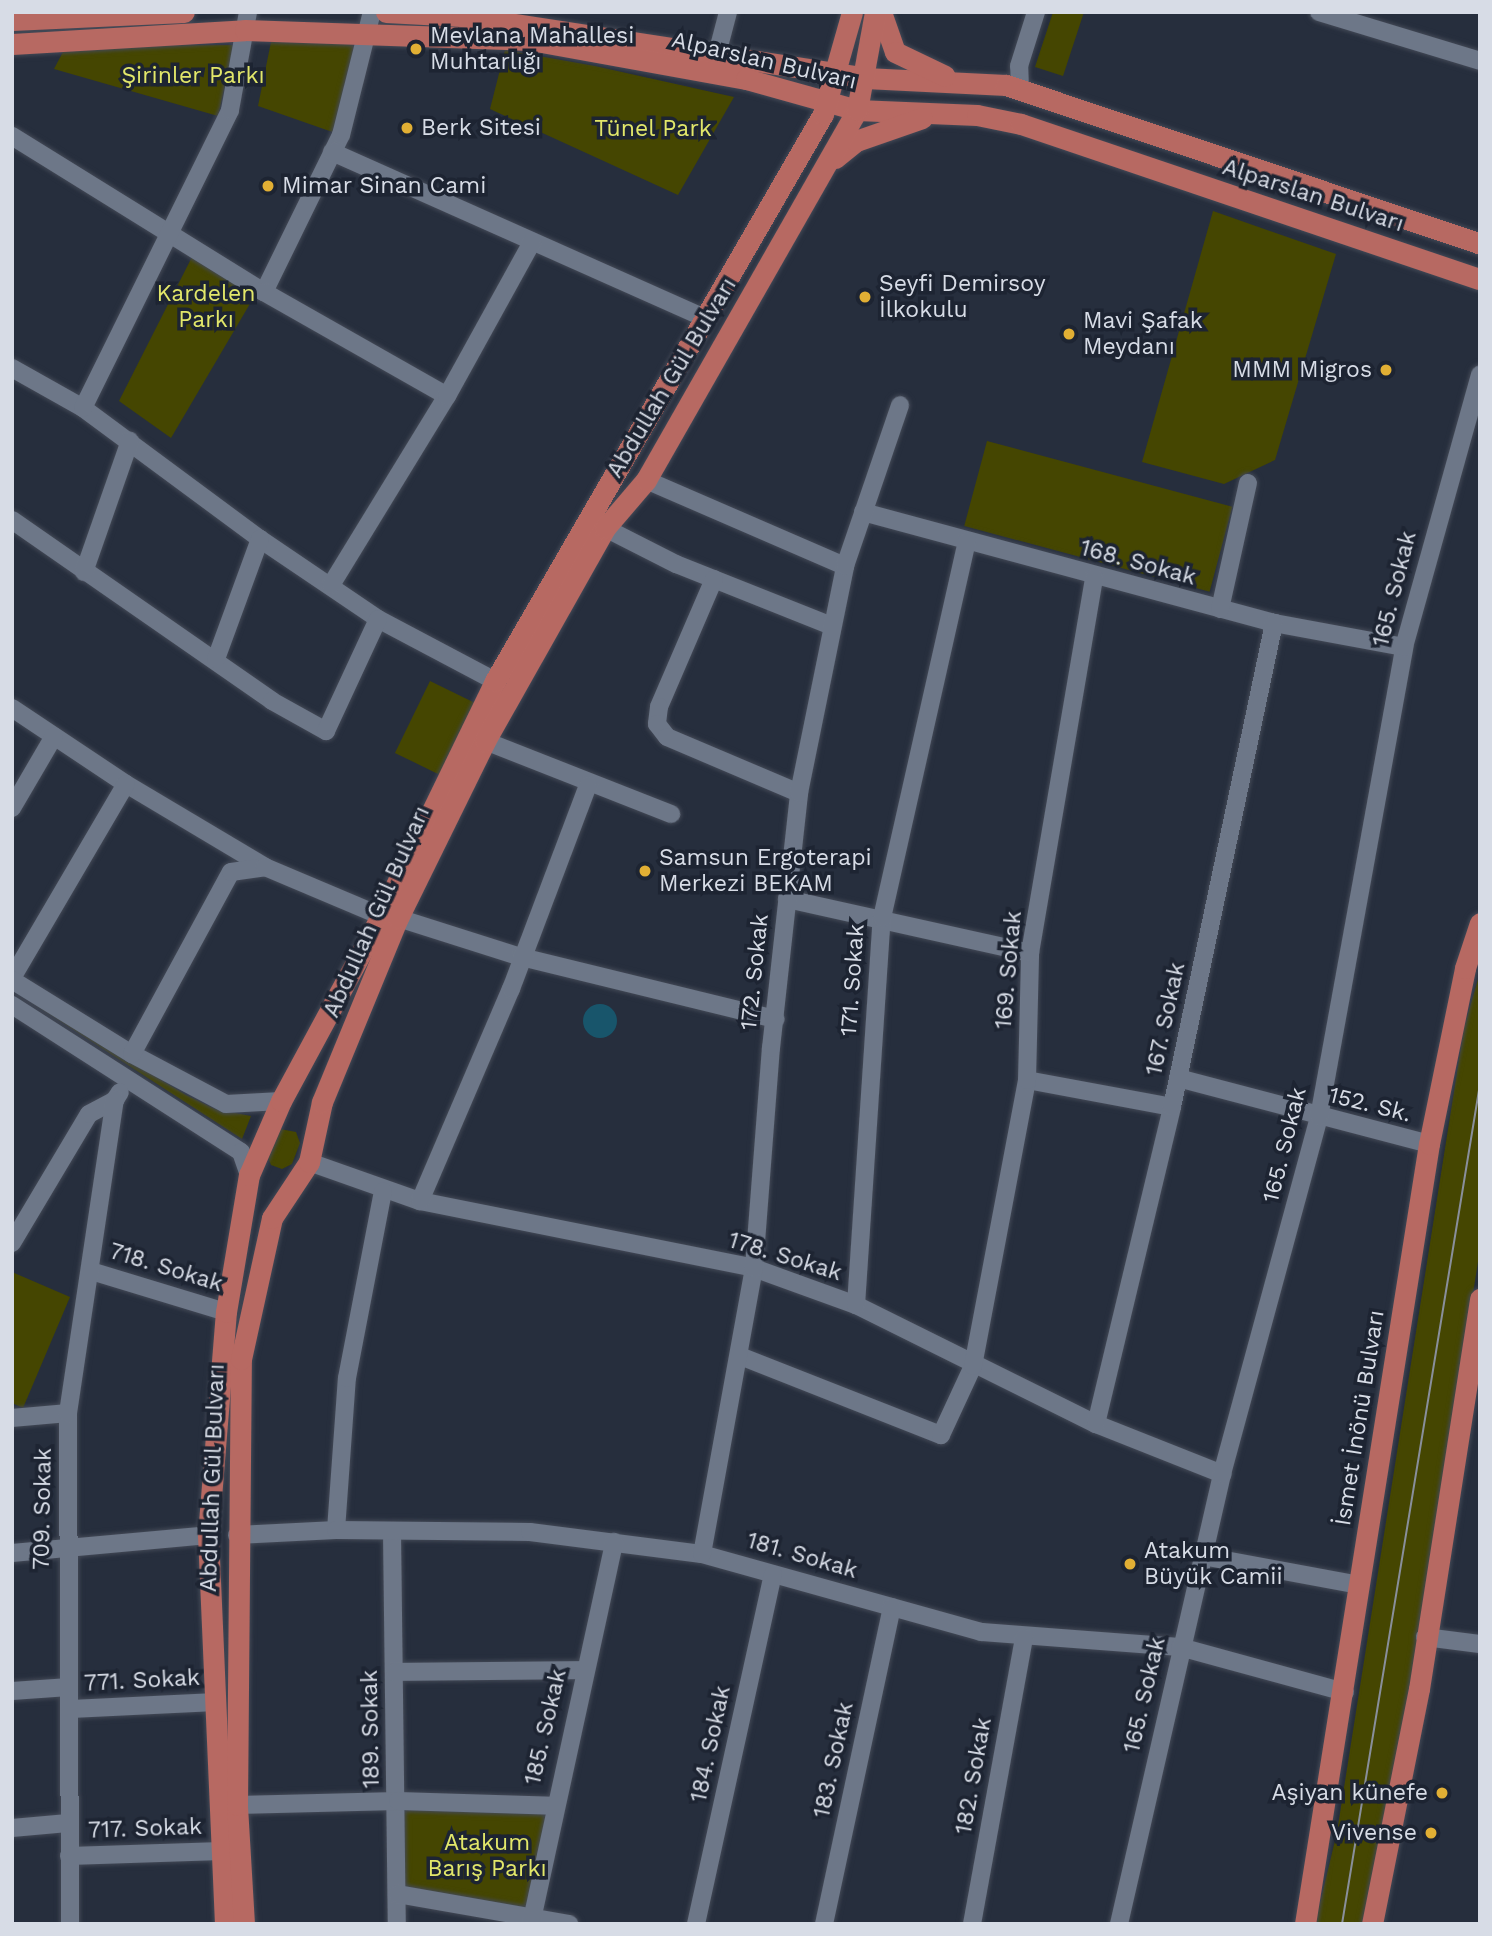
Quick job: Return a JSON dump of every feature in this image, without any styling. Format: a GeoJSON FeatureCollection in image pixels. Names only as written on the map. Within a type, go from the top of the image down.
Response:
{"type":"FeatureCollection","features":[{"type":"Feature","properties":{"kind":"main road"},"geometry":{"type":"LineString","coordinates":[[12,20],[43,15],[184,12]]}},
{"type":"Feature","properties":{"kind":"main road","name":"Alparslan Bulvarı"},"geometry":{"type":"LineString","coordinates":[[386,12],[464,14],[865,78],[960,82],[1020,89],[1480,244]]}},
{"type":"Feature","properties":{"kind":"main road","name":"Abdullah Gül Bulvarı"},"geometry":{"type":"LineString","coordinates":[[244,1924],[237,1805],[237,1535],[241,1359],[272,1218],[309,1162],[322,1102],[390,917],[495,681],[828,100],[852,12]]}},
{"type":"Feature","properties":{"kind":"main road","name":"Abdullah Gül Bulvarı"},"geometry":{"type":"LineString","coordinates":[[225,1924],[208,1535],[226,1312],[249,1175],[281,1101],[390,917],[605,528],[646,480],[828,164],[857,110],[875,12]]}},
{"type":"Feature","properties":{"kind":"main road"},"geometry":{"type":"LineString","coordinates":[[881,12],[895,52],[960,82]]}},
{"type":"Feature","properties":{"kind":"main road","name":"Alparslan Bulvarı"},"geometry":{"type":"LineString","coordinates":[[12,44],[247,21],[371,22],[531,40],[746,79],[857,110],[948,112],[1021,124],[1480,279]]}},
{"type":"Feature","properties":{"kind":"main road"},"geometry":{"type":"LineString","coordinates":[[828,164],[870,135],[948,112]]}},
{"type":"Feature","properties":{"kind":"main road","name":"İsmet İnönü Bulvarı"},"geometry":{"type":"LineString","coordinates":[[1305,1924],[1345,1692],[1359,1585],[1429,1144],[1465,968],[1480,923]]}},
{"type":"Feature","properties":{"kind":"main road"},"geometry":{"type":"LineString","coordinates":[[1372,1924],[1419,1689],[1425,1637],[1480,1299]]}},
{"type":"Feature","properties":{"kind":"street"},"geometry":{"type":"LineString","coordinates":[[716,54],[728,12]]}},
{"type":"Feature","properties":{"kind":"street"},"geometry":{"type":"LineString","coordinates":[[1020,89],[1019,66],[1036,12]]}},
{"type":"Feature","properties":{"kind":"street"},"geometry":{"type":"LineString","coordinates":[[1319,12],[1480,61]]}},
{"type":"Feature","properties":{"kind":"street"},"geometry":{"type":"LineString","coordinates":[[83,408],[172,234],[230,110],[247,21]]}},
{"type":"Feature","properties":{"kind":"street"},"geometry":{"type":"LineString","coordinates":[[264,292],[332,152],[371,22]]}},
{"type":"Feature","properties":{"kind":"street"},"geometry":{"type":"LineString","coordinates":[[12,136],[264,292],[447,396]]}},
{"type":"Feature","properties":{"kind":"street"},"geometry":{"type":"LineString","coordinates":[[332,152],[705,318]]}},
{"type":"Feature","properties":{"kind":"street"},"geometry":{"type":"LineString","coordinates":[[331,585],[447,396],[532,242]]}},
{"type":"Feature","properties":{"kind":"street"},"geometry":{"type":"LineString","coordinates":[[12,368],[83,408],[260,539],[378,619],[495,681]]}},
{"type":"Feature","properties":{"kind":"street","name":"165. Sokak"},"geometry":{"type":"LineString","coordinates":[[1119,1924],[1180,1647],[1222,1474],[1319,1117],[1404,647],[1480,374]]}},
{"type":"Feature","properties":{"kind":"street","name":"172. Sokak"},"geometry":{"type":"LineString","coordinates":[[702,1554],[754,1268],[799,793],[845,566],[900,405]]}},
{"type":"Feature","properties":{"kind":"street"},"geometry":{"type":"LineString","coordinates":[[84,572],[130,441]]}},
{"type":"Feature","properties":{"kind":"street"},"geometry":{"type":"LineString","coordinates":[[646,480],[845,566]]}},
{"type":"Feature","properties":{"kind":"street"},"geometry":{"type":"LineString","coordinates":[[1220,609],[1248,483]]}},
{"type":"Feature","properties":{"kind":"street","name":"168. Sokak"},"geometry":{"type":"LineString","coordinates":[[863,512],[1094,577],[1274,623],[1404,647]]}},
{"type":"Feature","properties":{"kind":"street"},"geometry":{"type":"LineString","coordinates":[[12,520],[84,572],[216,659],[272,701],[326,731],[378,619]]}},
{"type":"Feature","properties":{"kind":"street"},"geometry":{"type":"LineString","coordinates":[[605,528],[715,579],[832,626]]}},
{"type":"Feature","properties":{"kind":"street"},"geometry":{"type":"LineString","coordinates":[[216,659],[260,539]]}},
{"type":"Feature","properties":{"kind":"street","name":"171. Sokak"},"geometry":{"type":"LineString","coordinates":[[856,1305],[882,918],[967,541]]}},
{"type":"Feature","properties":{"kind":"street","name":"169. Sokak"},"geometry":{"type":"LineString","coordinates":[[740,1356],[941,1435],[973,1366],[1027,1080],[1030,953],[1094,577]]}},
{"type":"Feature","properties":{"kind":"street"},"geometry":{"type":"LineString","coordinates":[[715,579],[659,707],[657,724],[667,737],[799,793]]}},
{"type":"Feature","properties":{"kind":"street","name":"167. Sokak"},"geometry":{"type":"LineString","coordinates":[[1096,1424],[1172,1107],[1274,623]]}},
{"type":"Feature","properties":{"kind":"street"},"geometry":{"type":"LineString","coordinates":[[12,708],[126,784],[265,867],[390,917],[522,957],[776,1019]]}},
{"type":"Feature","properties":{"kind":"street"},"geometry":{"type":"LineString","coordinates":[[12,808],[54,736]]}},
{"type":"Feature","properties":{"kind":"street"},"geometry":{"type":"LineString","coordinates":[[485,741],[588,785],[671,814]]}},
{"type":"Feature","properties":{"kind":"street"},"geometry":{"type":"LineString","coordinates":[[126,784],[12,979],[132,1054],[226,1104],[281,1101]]}},
{"type":"Feature","properties":{"kind":"street"},"geometry":{"type":"LineString","coordinates":[[420,1201],[522,957],[588,785]]}},
{"type":"Feature","properties":{"kind":"street"},"geometry":{"type":"LineString","coordinates":[[132,1054],[231,872],[265,867]]}},
{"type":"Feature","properties":{"kind":"street"},"geometry":{"type":"LineString","coordinates":[[787,899],[1030,953]]}},
{"type":"Feature","properties":{"kind":"street"},"geometry":{"type":"LineString","coordinates":[[12,1005],[241,1152],[249,1175]]}},
{"type":"Feature","properties":{"kind":"street"},"geometry":{"type":"LineString","coordinates":[[12,1244],[89,1114],[116,1100],[128,1077]]}},
{"type":"Feature","properties":{"kind":"street","name":"152. Sk."},"geometry":{"type":"LineString","coordinates":[[1178,1078],[1429,1144]]}},
{"type":"Feature","properties":{"kind":"street"},"geometry":{"type":"LineString","coordinates":[[1027,1080],[1172,1107]]}},
{"type":"Feature","properties":{"kind":"street","name":"709. Sokak"},"geometry":{"type":"LineString","coordinates":[[70,1924],[68,1823],[71,1709],[66,1575],[71,1548],[68,1413],[116,1100]]}},
{"type":"Feature","properties":{"kind":"street","name":"178. Sokak"},"geometry":{"type":"LineString","coordinates":[[309,1162],[383,1191],[420,1201],[754,1268],[856,1305],[973,1366],[1096,1424],[1222,1474]]}},
{"type":"Feature","properties":{"kind":"street"},"geometry":{"type":"LineString","coordinates":[[335,1530],[347,1378],[383,1191]]}},
{"type":"Feature","properties":{"kind":"street","name":"718. Sokak"},"geometry":{"type":"LineString","coordinates":[[91,1271],[226,1312]]}},
{"type":"Feature","properties":{"kind":"street"},"geometry":{"type":"LineString","coordinates":[[12,1418],[68,1413]]}},
{"type":"Feature","properties":{"kind":"street","name":"181. Sokak"},"geometry":{"type":"LineString","coordinates":[[237,1535],[335,1530],[530,1532],[702,1554],[981,1632],[1024,1638],[1180,1647],[1345,1692]]}},
{"type":"Feature","properties":{"kind":"street","name":"189. Sokak"},"geometry":{"type":"LineString","coordinates":[[392,1532],[397,1924]]}},
{"type":"Feature","properties":{"kind":"street"},"geometry":{"type":"LineString","coordinates":[[12,1553],[208,1535]]}},
{"type":"Feature","properties":{"kind":"street","name":"185. Sokak"},"geometry":{"type":"LineString","coordinates":[[532,1920],[553,1806],[614,1542]]}},
{"type":"Feature","properties":{"kind":"street"},"geometry":{"type":"LineString","coordinates":[[1203,1556],[1359,1585]]}},
{"type":"Feature","properties":{"kind":"street","name":"184. Sokak"},"geometry":{"type":"LineString","coordinates":[[696,1924],[773,1574]]}},
{"type":"Feature","properties":{"kind":"street","name":"183. Sokak"},"geometry":{"type":"LineString","coordinates":[[824,1924],[892,1607]]}},
{"type":"Feature","properties":{"kind":"street"},"geometry":{"type":"LineString","coordinates":[[1425,1637],[1480,1644]]}},
{"type":"Feature","properties":{"kind":"street","name":"182. Sokak"},"geometry":{"type":"LineString","coordinates":[[972,1924],[1024,1638]]}},
{"type":"Feature","properties":{"kind":"street"},"geometry":{"type":"LineString","coordinates":[[395,1672],[584,1670]]}},
{"type":"Feature","properties":{"kind":"street"},"geometry":{"type":"LineString","coordinates":[[12,1691],[69,1687]]}},
{"type":"Feature","properties":{"kind":"street","name":"771. Sokak"},"geometry":{"type":"LineString","coordinates":[[71,1709],[216,1702]]}},
{"type":"Feature","properties":{"kind":"street"},"geometry":{"type":"LineString","coordinates":[[237,1805],[397,1801],[553,1806]]}},
{"type":"Feature","properties":{"kind":"street"},"geometry":{"type":"LineString","coordinates":[[12,1828],[68,1823]]}},
{"type":"Feature","properties":{"kind":"street","name":"717. Sokak"},"geometry":{"type":"LineString","coordinates":[[69,1856],[222,1851]]}},
{"type":"Feature","properties":{"kind":"street"},"geometry":{"type":"LineString","coordinates":[[397,1894],[532,1920],[569,1924]]}},
{"type":"Feature","properties":{"kind":"green space"},"geometry":{"type":"Polygon","coordinates":[[[1053,12],[1084,12],[1063,76],[1035,67],[1053,12]]]}},
{"type":"Feature","properties":{"kind":"green space"},"geometry":{"type":"Polygon","coordinates":[[[272,37],[365,44],[341,135],[258,106],[272,37]]]}},
{"type":"Feature","properties":{"kind":"green space","name":"Şirinler Parkı"},"geometry":{"type":"Polygon","coordinates":[[[234,45],[218,116],[54,69],[66,46],[234,45]]]}},
{"type":"Feature","properties":{"kind":"green space","name":"Tünel Park"},"geometry":{"type":"Polygon","coordinates":[[[505,50],[595,66],[734,97],[678,195],[490,109],[505,50]]]}},
{"type":"Feature","properties":{"kind":"green space"},"geometry":{"type":"Polygon","coordinates":[[[1213,211],[1336,254],[1275,460],[1224,484],[1142,462],[1213,211]]]}},
{"type":"Feature","properties":{"kind":"green space","name":"Kardelen Parkı"},"geometry":{"type":"Polygon","coordinates":[[[194,253],[258,290],[171,438],[119,401],[194,253]]]}},
{"type":"Feature","properties":{"kind":"green space"},"geometry":{"type":"Polygon","coordinates":[[[987,441],[1232,507],[1210,592],[964,526],[987,441]]]}},
{"type":"Feature","properties":{"kind":"green space"},"geometry":{"type":"Polygon","coordinates":[[[430,681],[478,704],[443,776],[395,753],[430,681]]]}},
{"type":"Feature","properties":{"kind":"green space"},"geometry":{"type":"Polygon","coordinates":[[[1480,972],[1480,1249],[1373,1924],[1315,1924],[1337,1832],[1464,1028],[1480,972]]]}},
{"type":"Feature","properties":{"kind":"green space"},"geometry":{"type":"Polygon","coordinates":[[[15,992],[186,1095],[215,1109],[251,1116],[242,1139],[15,992]]]}},
{"type":"Feature","properties":{"kind":"green space"},"geometry":{"type":"Polygon","coordinates":[[[280,1129],[296,1132],[300,1143],[292,1164],[282,1169],[271,1165],[267,1155],[280,1129]]]}},
{"type":"Feature","properties":{"kind":"green space"},"geometry":{"type":"Polygon","coordinates":[[[12,1272],[70,1297],[23,1408],[12,1403],[12,1272]]]}},
{"type":"Feature","properties":{"kind":"green space","name":"Atakum Barış Parkı"},"geometry":{"type":"Polygon","coordinates":[[[398,1801],[553,1806],[533,1916],[397,1894],[398,1801]]]}},
{"type":"Feature","properties":{"kind":"water"},"geometry":{"type":"Polygon","coordinates":[[[600,1004],[612,1009],[617,1021],[612,1033],[600,1038],[588,1033],[583,1021],[588,1009],[600,1004]]]}},
{"type":"Feature","properties":{"kind":"tram line"},"geometry":{"type":"LineString","coordinates":[[1342,1924],[1480,1084]]}},
{"type":"Feature","properties":{"kind":"place","name":"Mevlana Mahallesi Muhtarlığı"},"geometry":{"type":"Point","coordinates":[416,49]}},
{"type":"Feature","properties":{"kind":"place","name":"Berk Sitesi"},"geometry":{"type":"Point","coordinates":[407,128]}},
{"type":"Feature","properties":{"kind":"place","name":"Mimar Sinan Cami"},"geometry":{"type":"Point","coordinates":[268,186]}},
{"type":"Feature","properties":{"kind":"place","name":"Seyfi Demirsoy İlkokulu"},"geometry":{"type":"Point","coordinates":[865,297]}},
{"type":"Feature","properties":{"kind":"place","name":"Mavi Şafak Meydanı"},"geometry":{"type":"Point","coordinates":[1069,334]}},
{"type":"Feature","properties":{"kind":"place","name":"MMM Migros"},"geometry":{"type":"Point","coordinates":[1386,370]}},
{"type":"Feature","properties":{"kind":"place","name":"Samsun Ergoterapi Merkezi BEKAM"},"geometry":{"type":"Point","coordinates":[645,871]}},
{"type":"Feature","properties":{"kind":"place","name":"Atakum Büyük Camii"},"geometry":{"type":"Point","coordinates":[1130,1564]}},
{"type":"Feature","properties":{"kind":"place","name":"Aşiyan künefe"},"geometry":{"type":"Point","coordinates":[1442,1793]}},
{"type":"Feature","properties":{"kind":"place","name":"Vivense"},"geometry":{"type":"Point","coordinates":[1431,1833]}}]}
